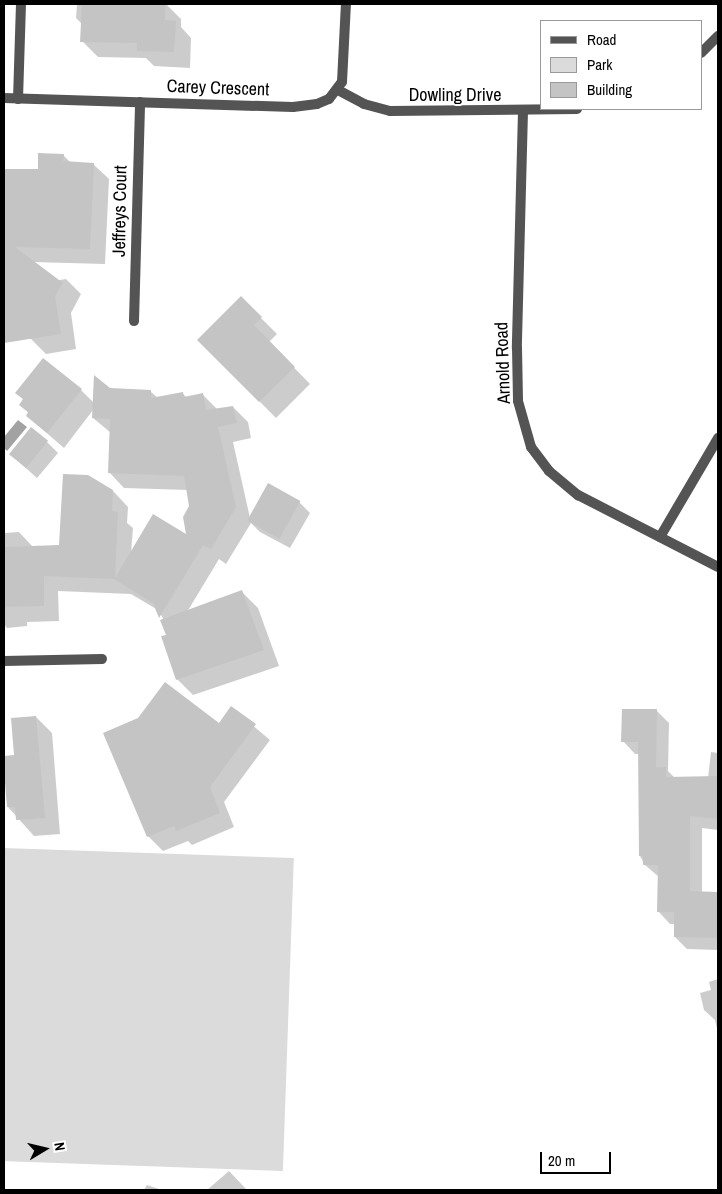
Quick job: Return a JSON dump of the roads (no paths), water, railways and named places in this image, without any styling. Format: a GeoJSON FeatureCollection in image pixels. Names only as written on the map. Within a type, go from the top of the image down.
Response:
{"type":"FeatureCollection","features":[{"type":"Feature","properties":{"kind":"street"},"geometry":{"type":"LineString","coordinates":[[18,99],[21,4]]}},
{"type":"Feature","properties":{"kind":"street"},"geometry":{"type":"LineString","coordinates":[[338,90],[345,65],[346,4]]}},
{"type":"Feature","properties":{"kind":"street"},"geometry":{"type":"LineString","coordinates":[[702,52],[718,36]]}},
{"type":"Feature","properties":{"kind":"street","name":"Carey Crescent"},"geometry":{"type":"LineString","coordinates":[[4,98],[292,107],[317,104],[329,99],[338,90]]}},
{"type":"Feature","properties":{"kind":"street","name":"Dowling Drive"},"geometry":{"type":"LineString","coordinates":[[338,90],[364,104],[390,111],[550,110]]}},
{"type":"Feature","properties":{"kind":"street","name":"Jeffreys Court"},"geometry":{"type":"LineString","coordinates":[[134,321],[140,102]]}},
{"type":"Feature","properties":{"kind":"street","name":"Arnold Road"},"geometry":{"type":"LineString","coordinates":[[523,111],[518,402],[531,447],[549,471],[578,495],[718,567]]}},
{"type":"Feature","properties":{"kind":"street"},"geometry":{"type":"LineString","coordinates":[[660,537],[718,438]]}},
{"type":"Feature","properties":{"kind":"street"},"geometry":{"type":"LineString","coordinates":[[4,661],[102,659]]}}]}
